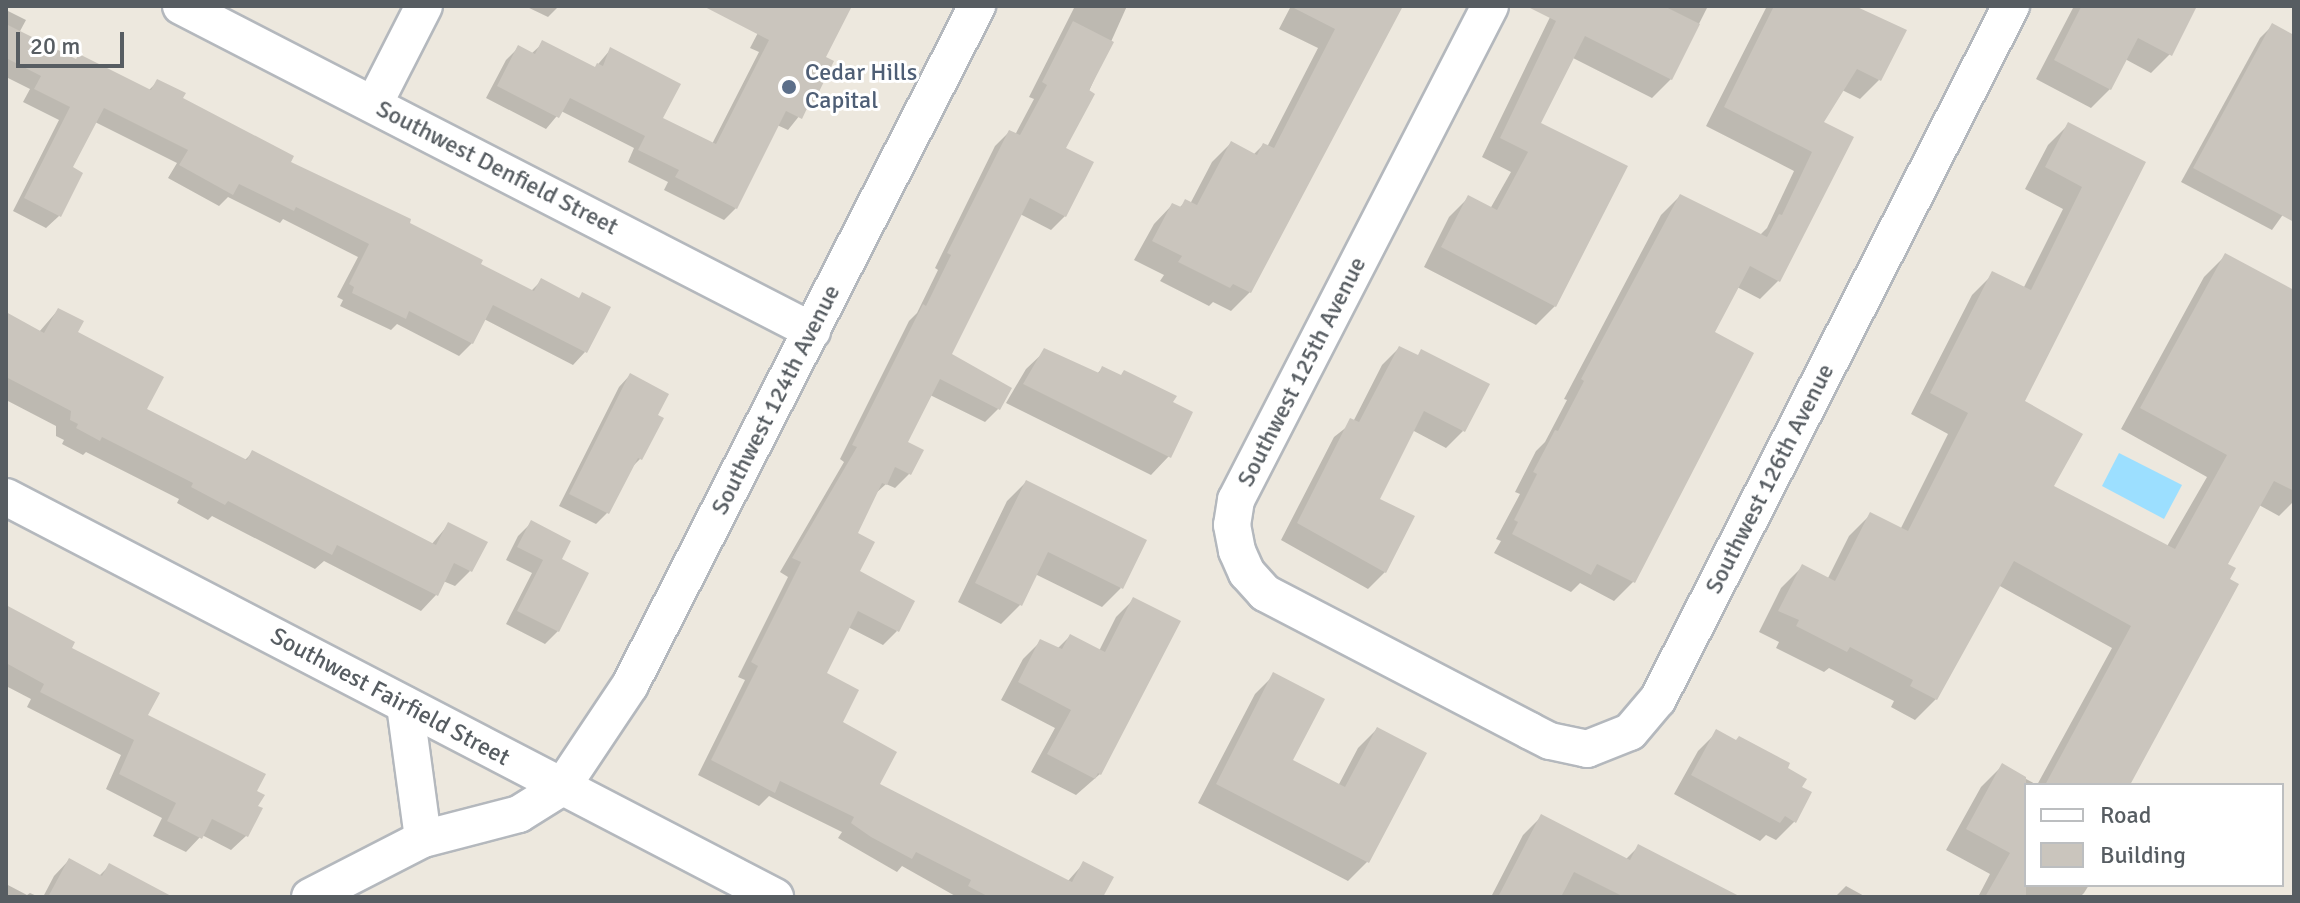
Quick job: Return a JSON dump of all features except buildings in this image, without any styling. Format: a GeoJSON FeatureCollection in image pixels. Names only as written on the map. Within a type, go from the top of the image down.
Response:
{"type":"FeatureCollection","features":[{"type":"Feature","properties":{"kind":"street","name":"Southwest Denfield Street"},"geometry":{"type":"LineString","coordinates":[[181,6],[812,331]]}},
{"type":"Feature","properties":{"kind":"street"},"geometry":{"type":"LineString","coordinates":[[374,104],[424,6]]}},
{"type":"Feature","properties":{"kind":"street","name":"Southwest 124th Avenue"},"geometry":{"type":"LineString","coordinates":[[562,787],[630,685],[977,6]]}},
{"type":"Feature","properties":{"kind":"street","name":"Southwest 125th Avenue"},"geometry":{"type":"LineString","coordinates":[[1411,668],[1265,593],[1247,573],[1237,551],[1232,525],[1236,500],[1490,6]]}},
{"type":"Feature","properties":{"kind":"street","name":"Southwest 126th Avenue"},"geometry":{"type":"LineString","coordinates":[[1411,668],[1530,731],[1568,746],[1587,749],[1615,741],[1646,717],[2011,6]]}},
{"type":"Feature","properties":{"kind":"street","name":"Southwest Fairfield Street"},"geometry":{"type":"LineString","coordinates":[[6,497],[775,897]]}},
{"type":"Feature","properties":{"kind":"street"},"geometry":{"type":"LineString","coordinates":[[405,705],[423,839]]}},
{"type":"Feature","properties":{"kind":"street"},"geometry":{"type":"LineString","coordinates":[[310,897],[423,839],[519,814],[562,787]]}},
{"type":"Feature","properties":{"kind":"water"},"geometry":{"type":"Polygon","coordinates":[[[2119,453],[2182,485],[2164,519],[2102,486],[2119,453]]]}},
{"type":"Feature","properties":{"kind":"place","name":"Cedar Hills Capital"},"geometry":{"type":"Point","coordinates":[789,87]}}]}
